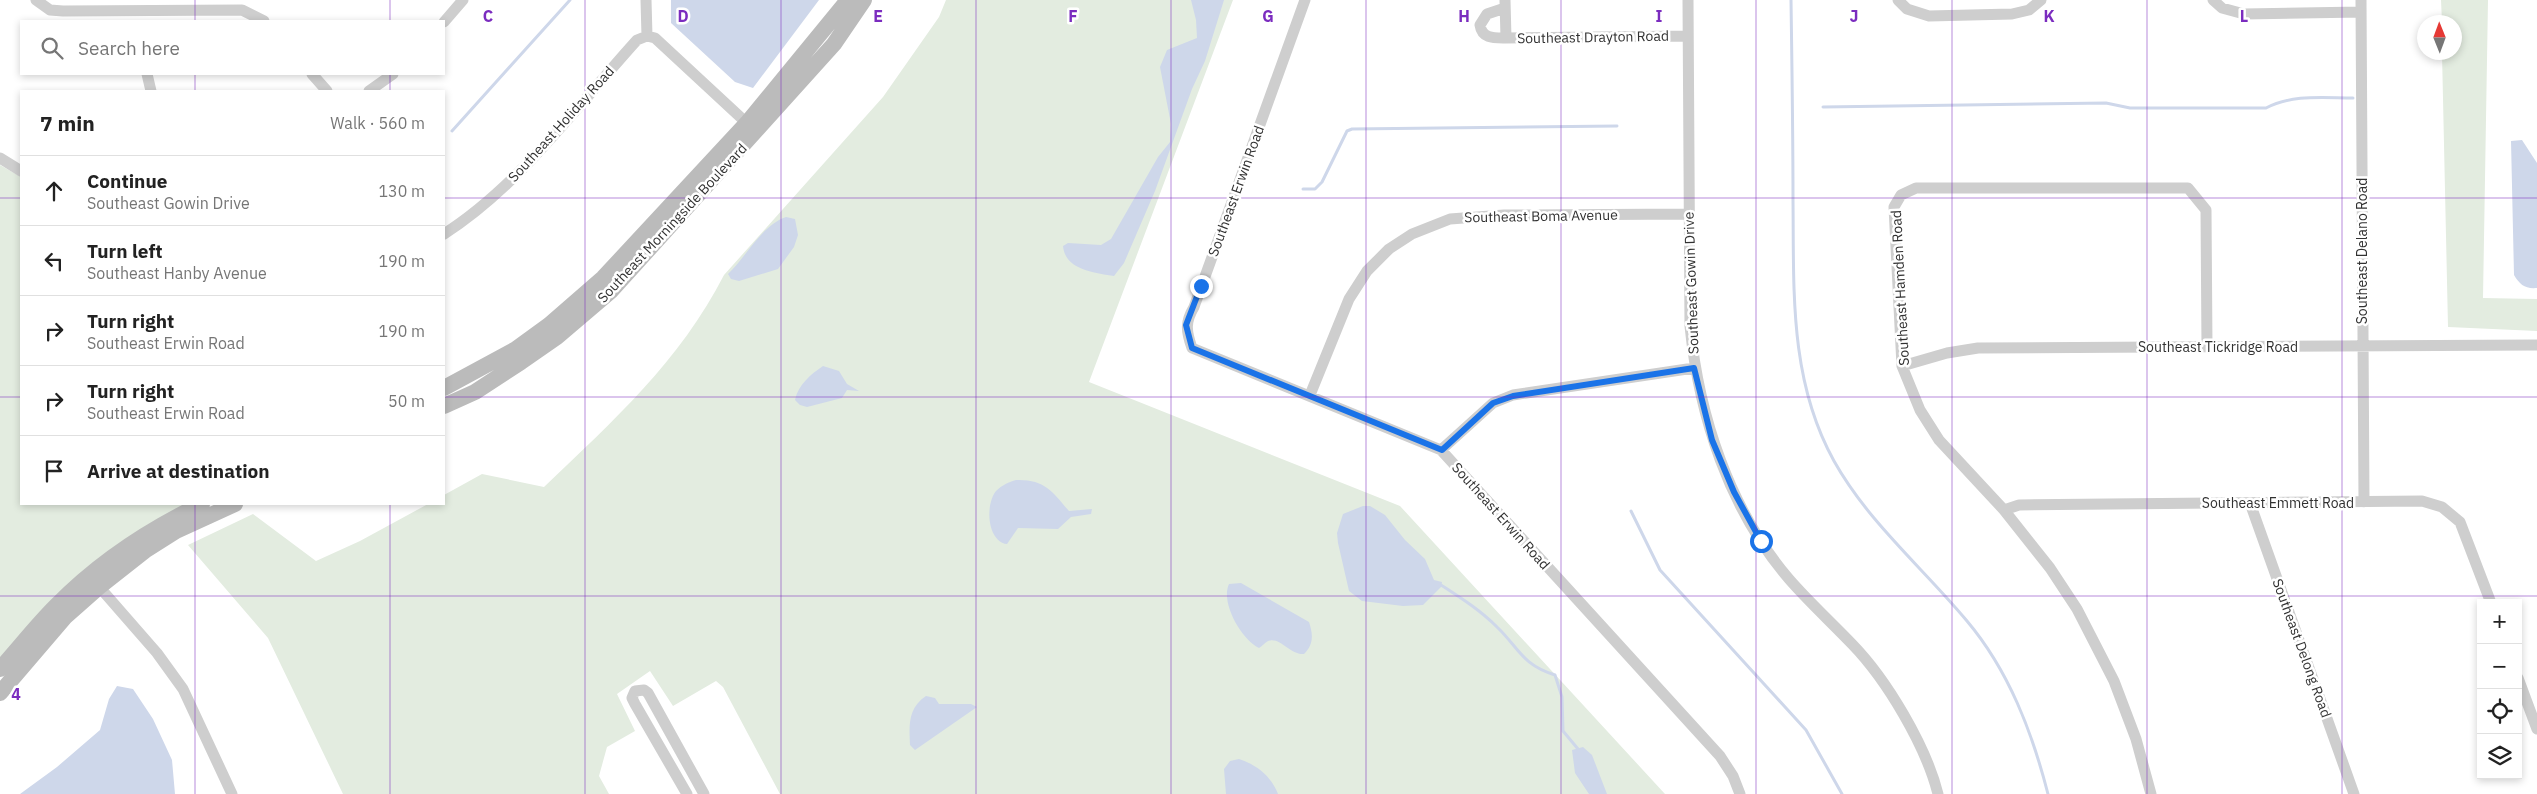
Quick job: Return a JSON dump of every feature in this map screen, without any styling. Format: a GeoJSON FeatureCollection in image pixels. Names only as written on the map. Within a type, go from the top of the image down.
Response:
{"type":"FeatureCollection","features":[{"type":"Feature","properties":{"kind":"street"},"geometry":{"type":"LineString","coordinates":[[36,0],[50,10],[148,16],[242,10],[262,20]]}},
{"type":"Feature","properties":{"kind":"street"},"geometry":{"type":"LineString","coordinates":[[445,21],[463,0]]}},
{"type":"Feature","properties":{"kind":"street"},"geometry":{"type":"LineString","coordinates":[[646,0],[647,36],[655,38],[751,127]]}},
{"type":"Feature","properties":{"kind":"street","name":"Southeast Morningside Boulevard"},"geometry":{"type":"LineString","coordinates":[[751,127],[848,0]]}},
{"type":"Feature","properties":{"kind":"street","name":"Southeast Morningside Boulevard"},"geometry":{"type":"LineString","coordinates":[[445,406],[475,392],[553,332],[611,291],[661,227],[751,127],[834,44],[864,0]]}},
{"type":"Feature","properties":{"kind":"street","name":"Southeast Erwin Road"},"geometry":{"type":"LineString","coordinates":[[1304,0],[1186,325],[1192,348],[1442,450],[1720,756],[1733,776],[1740,794]]}},
{"type":"Feature","properties":{"kind":"street","name":"Southeast Gowin Drive"},"geometry":{"type":"LineString","coordinates":[[1688,0],[1690,326],[1694,368],[1712,440],[1734,492],[1761,541],[1788,578],[1854,645],[1884,686],[1916,736],[1938,794]]}},
{"type":"Feature","properties":{"kind":"street"},"geometry":{"type":"LineString","coordinates":[[1898,0],[1907,9],[1929,16],[2012,14],[2029,10],[2041,0]]}},
{"type":"Feature","properties":{"kind":"street"},"geometry":{"type":"LineString","coordinates":[[2213,0],[2222,8],[2244,14],[2361,12]]}},
{"type":"Feature","properties":{"kind":"street","name":"Southeast Delano Road"},"geometry":{"type":"LineString","coordinates":[[2360,0],[2364,502]]}},
{"type":"Feature","properties":{"kind":"street"},"geometry":{"type":"LineString","coordinates":[[1505,4],[1487,14],[1480,25],[1483,34],[1506,38]]}},
{"type":"Feature","properties":{"kind":"street","name":"Southeast Drayton Road"},"geometry":{"type":"LineString","coordinates":[[1505,4],[1506,38],[1688,36]]}},
{"type":"Feature","properties":{"kind":"street","name":"Southeast Holiday Road"},"geometry":{"type":"LineString","coordinates":[[445,233],[463,221],[512,179],[637,40],[647,36]]}},
{"type":"Feature","properties":{"kind":"street"},"geometry":{"type":"LineString","coordinates":[[147,75],[151,90]]}},
{"type":"Feature","properties":{"kind":"street"},"geometry":{"type":"LineString","coordinates":[[313,75],[326,90]]}},
{"type":"Feature","properties":{"kind":"street"},"geometry":{"type":"LineString","coordinates":[[370,90],[392,75]]}},
{"type":"Feature","properties":{"kind":"street"},"geometry":{"type":"LineString","coordinates":[[0,158],[20,170]]}},
{"type":"Feature","properties":{"kind":"street","name":"Southeast Hamden Road"},"geometry":{"type":"LineString","coordinates":[[2151,794],[2136,739],[2114,680],[2077,609],[2050,568],[2004,510],[1939,440],[1920,410],[1902,366],[1894,208],[1901,195],[1916,188],[2188,188],[2206,210],[2207,347]]}},
{"type":"Feature","properties":{"kind":"street","name":"Southeast Boma Avenue"},"geometry":{"type":"LineString","coordinates":[[1310,395],[1348,299],[1367,271],[1389,249],[1412,234],[1450,219],[1504,215],[1689,214]]}},
{"type":"Feature","properties":{"kind":"street","name":"Southeast Morningside Boulevard"},"geometry":{"type":"LineString","coordinates":[[445,387],[516,349],[553,332]]}},
{"type":"Feature","properties":{"kind":"street","name":"Southeast Tickridge Road"},"geometry":{"type":"LineString","coordinates":[[1902,366],[1947,353],[1978,348],[2537,345]]}},
{"type":"Feature","properties":{"kind":"street"},"geometry":{"type":"LineString","coordinates":[[1442,450],[1493,403],[1513,396],[1694,368]]}},
{"type":"Feature","properties":{"kind":"street","name":"Southeast Emmett Road"},"geometry":{"type":"LineString","coordinates":[[2004,510],[2019,506],[2422,501],[2442,507],[2460,522],[2489,599]]}},
{"type":"Feature","properties":{"kind":"street","name":"Southeast Delong Road"},"geometry":{"type":"LineString","coordinates":[[2250,502],[2354,794]]}},
{"type":"Feature","properties":{"kind":"street"},"geometry":{"type":"LineString","coordinates":[[0,693],[94,581],[139,538],[200,505]]}},
{"type":"Feature","properties":{"kind":"street"},"geometry":{"type":"LineString","coordinates":[[0,669],[56,606],[161,541],[233,505]]}},
{"type":"Feature","properties":{"kind":"street"},"geometry":{"type":"LineString","coordinates":[[94,581],[157,654],[183,689],[232,794]]}},
{"type":"Feature","properties":{"kind":"street"},"geometry":{"type":"LineString","coordinates":[[2522,689],[2537,729]]}},
{"type":"Feature","properties":{"kind":"street"},"geometry":{"type":"LineString","coordinates":[[687,794],[635,704],[632,698],[635,691],[644,690],[648,693],[704,794]]}},
{"type":"Feature","properties":{"kind":"shaded area"},"geometry":{"type":"Polygon","coordinates":[[[946,0],[1233,0],[1089,382],[1400,506],[1665,794],[780,794],[723,687],[716,681],[673,706],[650,671],[617,694],[635,731],[607,747],[599,776],[609,794],[343,794],[268,638],[188,545],[253,514],[316,561],[360,541],[426,505],[445,505],[445,494],[482,474],[544,487],[620,414],[666,362],[687,335],[724,275],[883,97],[939,17],[946,0]]]}},
{"type":"Feature","properties":{"kind":"shaded area"},"geometry":{"type":"Polygon","coordinates":[[[2441,0],[2488,0],[2483,298],[2537,299],[2537,331],[2448,327],[2442,60],[2462,60],[2462,15],[2442,15],[2441,0]]]}},
{"type":"Feature","properties":{"kind":"shaded area"},"geometry":{"type":"Polygon","coordinates":[[[0,165],[20,176],[20,505],[188,505],[0,661],[0,165]]]}},
{"type":"Feature","properties":{"kind":"water"},"geometry":{"type":"Polygon","coordinates":[[[671,0],[819,0],[753,88],[735,82],[671,23],[671,0]]]}},
{"type":"Feature","properties":{"kind":"water"},"geometry":{"type":"Polygon","coordinates":[[[1191,0],[1224,0],[1205,61],[1192,89],[1155,191],[1124,263],[1114,276],[1082,269],[1069,260],[1063,246],[1068,243],[1101,245],[1111,239],[1158,157],[1170,142],[1171,124],[1160,67],[1167,50],[1197,38],[1196,20],[1191,0]]]}},
{"type":"Feature","properties":{"kind":"water"},"geometry":{"type":"Polygon","coordinates":[[[2522,140],[2537,163],[2537,288],[2523,286],[2514,275],[2511,141],[2522,140]]]}},
{"type":"Feature","properties":{"kind":"water"},"geometry":{"type":"Polygon","coordinates":[[[786,217],[795,219],[798,235],[794,247],[778,269],[739,281],[731,279],[728,274],[762,234],[777,221],[786,217]]]}},
{"type":"Feature","properties":{"kind":"water"},"geometry":{"type":"Polygon","coordinates":[[[823,366],[839,371],[847,384],[859,391],[847,390],[842,398],[807,407],[800,405],[795,400],[799,389],[810,376],[823,366]]]}},
{"type":"Feature","properties":{"kind":"water"},"geometry":{"type":"Polygon","coordinates":[[[1016,480],[1026,480],[1041,484],[1052,492],[1069,511],[1092,509],[1091,514],[1071,517],[1058,529],[1018,528],[1007,544],[1000,541],[995,536],[990,522],[989,513],[992,497],[1001,487],[1016,480]]]}},
{"type":"Feature","properties":{"kind":"water"},"geometry":{"type":"Polygon","coordinates":[[[1363,506],[1370,506],[1385,515],[1405,540],[1425,559],[1434,580],[1442,582],[1441,587],[1423,605],[1403,606],[1362,601],[1349,591],[1337,533],[1343,514],[1363,506]]]}},
{"type":"Feature","properties":{"kind":"water"},"geometry":{"type":"Polygon","coordinates":[[[1241,583],[1309,622],[1312,639],[1310,646],[1304,654],[1294,652],[1281,643],[1272,640],[1259,648],[1252,644],[1234,620],[1228,601],[1227,592],[1229,584],[1241,583]]]}},
{"type":"Feature","properties":{"kind":"water"},"geometry":{"type":"Polygon","coordinates":[[[117,686],[133,689],[153,719],[172,760],[175,794],[20,794],[57,767],[100,730],[109,699],[117,686]]]}},
{"type":"Feature","properties":{"kind":"water"},"geometry":{"type":"Polygon","coordinates":[[[926,696],[935,698],[939,704],[971,704],[977,707],[915,750],[910,745],[911,718],[916,706],[926,696]]]}},
{"type":"Feature","properties":{"kind":"water"},"geometry":{"type":"Polygon","coordinates":[[[1583,747],[1592,755],[1607,794],[1589,794],[1575,773],[1572,750],[1583,747]]]}},
{"type":"Feature","properties":{"kind":"water"},"geometry":{"type":"Polygon","coordinates":[[[1239,759],[1252,764],[1263,772],[1278,794],[1226,794],[1224,769],[1230,761],[1239,759]]]}},
{"type":"Feature","properties":{"kind":"waterway"},"geometry":{"type":"LineString","coordinates":[[452,131],[570,0]]}},
{"type":"Feature","properties":{"kind":"waterway"},"geometry":{"type":"LineString","coordinates":[[1791,0],[1794,268],[1797,334],[1809,399],[1819,430],[1834,461],[1863,504],[1967,621],[1995,660],[2007,681],[2026,725],[2048,794]]}},
{"type":"Feature","properties":{"kind":"waterway"},"geometry":{"type":"LineString","coordinates":[[1823,107],[2106,103],[2130,108],[2266,108],[2297,99],[2320,97],[2353,98]]}},
{"type":"Feature","properties":{"kind":"waterway"},"geometry":{"type":"LineString","coordinates":[[1303,189],[1315,189],[1322,182],[1347,131],[1352,129],[1617,126]]}},
{"type":"Feature","properties":{"kind":"waterway"},"geometry":{"type":"LineString","coordinates":[[1631,511],[1660,570],[1806,730],[1842,794]]}},
{"type":"Feature","properties":{"kind":"waterway"},"geometry":{"type":"LineString","coordinates":[[1441,585],[1470,604],[1491,621],[1528,661],[1544,671],[1555,675],[1562,697],[1563,731],[1578,749]]}},
{"type":"Feature","properties":{"kind":"route"},"geometry":{"type":"LineString","coordinates":[[1201,286],[1194,307],[1187,318],[1188,337],[1192,348],[1442,450],[1493,403],[1513,396],[1694,368],[1712,440],[1734,492],[1761,541]]}}]}
